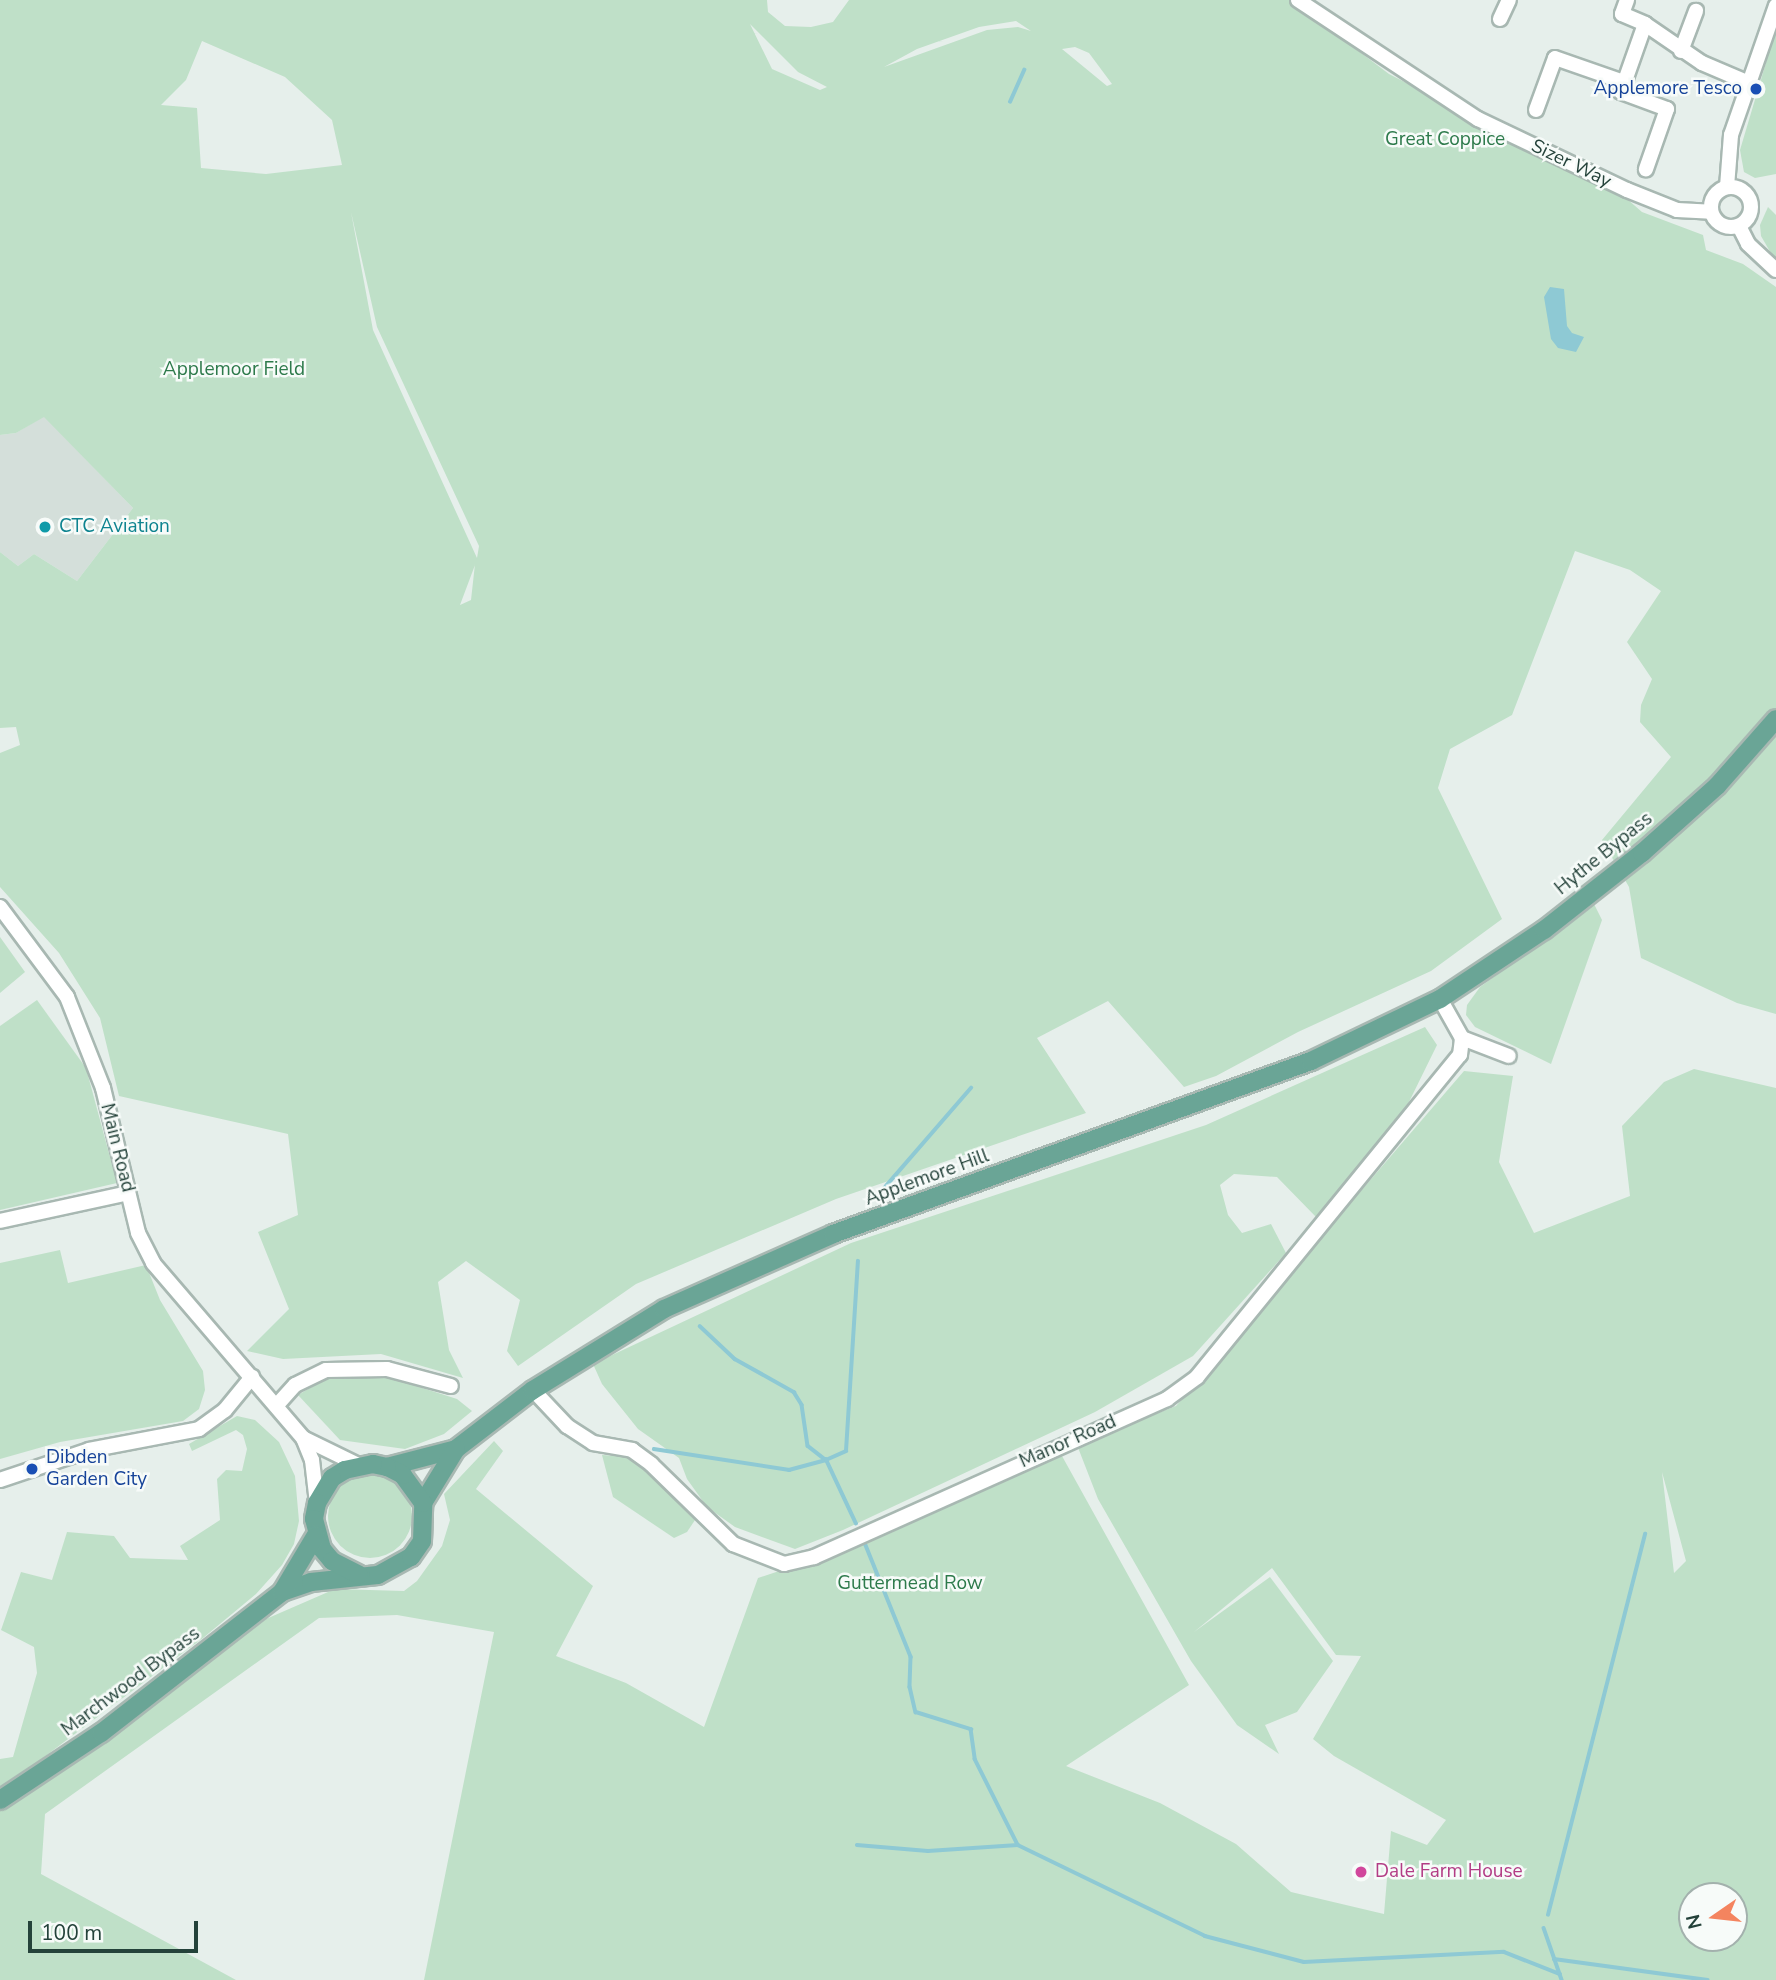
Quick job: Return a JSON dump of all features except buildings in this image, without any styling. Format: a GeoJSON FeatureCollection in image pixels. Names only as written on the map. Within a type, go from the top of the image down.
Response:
{"type":"FeatureCollection","features":[{"type":"Feature","properties":{"kind":"main road","name":"Hythe Bypass"},"geometry":{"type":"LineString","coordinates":[[1440,999],[1544,930],[1642,853],[1717,786],[1776,719]]}},
{"type":"Feature","properties":{"kind":"main road","name":"Applemore Hill"},"geometry":{"type":"LineString","coordinates":[[423,1503],[456,1449],[533,1390],[664,1309],[833,1234],[1311,1061],[1440,999]]}},
{"type":"Feature","properties":{"kind":"main road","name":"Applemore Hill"},"geometry":{"type":"LineString","coordinates":[[387,1467],[456,1449]]}},
{"type":"Feature","properties":{"kind":"main road"},"geometry":{"type":"LineString","coordinates":[[358,1465],[387,1467],[415,1488],[423,1503],[422,1541],[411,1558],[397,1569],[359,1575],[332,1561],[316,1535],[317,1503],[332,1478],[358,1465]]}},
{"type":"Feature","properties":{"kind":"main road","name":"Marchwood Bypass"},"geometry":{"type":"LineString","coordinates":[[282,1592],[316,1535]]}},
{"type":"Feature","properties":{"kind":"main road","name":"Marchwood Bypass"},"geometry":{"type":"LineString","coordinates":[[0,1800],[101,1733],[282,1592],[311,1582],[359,1575]]}},
{"type":"Feature","properties":{"kind":"street","name":"Sizer Way"},"geometry":{"type":"LineString","coordinates":[[1298,0],[1478,119],[1626,190],[1676,210],[1712,212]]}},
{"type":"Feature","properties":{"kind":"street"},"geometry":{"type":"LineString","coordinates":[[1500,19],[1508,0]]}},
{"type":"Feature","properties":{"kind":"street"},"geometry":{"type":"LineString","coordinates":[[1627,0],[1622,15],[1645,24],[1681,51],[1749,83]]}},
{"type":"Feature","properties":{"kind":"street"},"geometry":{"type":"LineString","coordinates":[[1727,187],[1731,135],[1776,6]]}},
{"type":"Feature","properties":{"kind":"street"},"geometry":{"type":"LineString","coordinates":[[1681,51],[1696,11]]}},
{"type":"Feature","properties":{"kind":"street"},"geometry":{"type":"LineString","coordinates":[[1622,87],[1645,24]]}},
{"type":"Feature","properties":{"kind":"street"},"geometry":{"type":"LineString","coordinates":[[1536,110],[1555,58],[1667,109],[1646,169]]}},
{"type":"Feature","properties":{"kind":"street"},"geometry":{"type":"LineString","coordinates":[[1727,187],[1738,188],[1750,200],[1748,219],[1738,226],[1725,227],[1712,212],[1716,194],[1727,187]]}},
{"type":"Feature","properties":{"kind":"street"},"geometry":{"type":"LineString","coordinates":[[1738,226],[1748,244],[1776,270]]}},
{"type":"Feature","properties":{"kind":"street","name":"Main Road"},"geometry":{"type":"LineString","coordinates":[[0,907],[67,997],[103,1088],[138,1233],[153,1263],[303,1438],[312,1460],[317,1503]]}},
{"type":"Feature","properties":{"kind":"street"},"geometry":{"type":"LineString","coordinates":[[1440,999],[1462,1038],[1509,1056]]}},
{"type":"Feature","properties":{"kind":"street","name":"Manor Road"},"geometry":{"type":"LineString","coordinates":[[533,1390],[567,1426],[593,1443],[632,1450],[651,1464],[733,1544],[784,1564],[814,1558],[1167,1399],[1197,1377],[1460,1055],[1462,1038]]}},
{"type":"Feature","properties":{"kind":"street"},"geometry":{"type":"LineString","coordinates":[[0,1221],[128,1193]]}},
{"type":"Feature","properties":{"kind":"street"},"geometry":{"type":"LineString","coordinates":[[277,1405],[295,1385],[326,1370],[387,1369],[452,1386]]}},
{"type":"Feature","properties":{"kind":"street"},"geometry":{"type":"LineString","coordinates":[[0,1480],[89,1450],[199,1429],[225,1410],[252,1377]]}},
{"type":"Feature","properties":{"kind":"street","name":"Main Road"},"geometry":{"type":"LineString","coordinates":[[303,1438],[358,1465]]}},
{"type":"Feature","properties":{"kind":"shaded area"},"geometry":{"type":"Polygon","coordinates":[[[44,416],[133,508],[77,581],[34,554],[18,566],[0,552],[0,435],[16,433],[44,416]]]}},
{"type":"Feature","properties":{"kind":"green space"},"geometry":{"type":"Polygon","coordinates":[[[0,0],[767,0],[768,12],[785,26],[811,27],[833,22],[849,0],[1291,0],[1389,74],[1619,192],[1642,212],[1703,235],[1706,250],[1743,264],[1776,287],[1776,1014],[1737,1003],[1641,958],[1629,887],[1602,840],[1671,757],[1640,722],[1641,705],[1652,679],[1627,642],[1661,591],[1630,570],[1575,551],[1512,715],[1450,749],[1438,788],[1502,919],[1431,971],[1298,1032],[1216,1076],[1184,1087],[1108,1001],[1037,1038],[1086,1113],[836,1199],[636,1284],[518,1366],[507,1351],[520,1300],[466,1261],[438,1282],[449,1350],[463,1378],[381,1354],[283,1359],[247,1351],[289,1309],[258,1232],[298,1215],[288,1134],[119,1096],[100,1018],[59,953],[0,887],[0,753],[20,745],[16,727],[0,728],[0,552],[18,566],[34,554],[77,581],[133,508],[44,417],[16,433],[0,435],[0,0]],[[1016,21],[979,27],[917,49],[884,67],[987,30],[1018,27],[1031,31],[1016,21]],[[750,24],[772,69],[820,90],[827,87],[798,72],[750,24]],[[202,41],[186,80],[161,105],[197,108],[201,168],[266,174],[342,165],[332,120],[285,77],[202,41]],[[1075,47],[1062,49],[1107,86],[1112,84],[1089,53],[1075,47]],[[351,212],[373,330],[477,558],[479,546],[377,327],[351,212]],[[475,565],[460,605],[471,600],[475,565]]]}},
{"type":"Feature","properties":{"kind":"green space"},"geometry":{"type":"Polygon","coordinates":[[[1776,29],[1776,174],[1755,178],[1744,172],[1740,150],[1776,29]]]}},
{"type":"Feature","properties":{"kind":"green space"},"geometry":{"type":"Polygon","coordinates":[[[1768,207],[1776,215],[1776,262],[1761,236],[1760,225],[1768,207]]]}},
{"type":"Feature","properties":{"kind":"green space"},"geometry":{"type":"Polygon","coordinates":[[[1594,904],[1602,920],[1551,1064],[1475,1027],[1466,1015],[1467,1005],[1480,987],[1594,904]]]}},
{"type":"Feature","properties":{"kind":"green space"},"geometry":{"type":"Polygon","coordinates":[[[0,937],[25,972],[0,993],[0,937]]]}},
{"type":"Feature","properties":{"kind":"green space"},"geometry":{"type":"Polygon","coordinates":[[[37,1000],[86,1068],[117,1183],[0,1210],[0,1026],[37,1000]]]}},
{"type":"Feature","properties":{"kind":"green space"},"geometry":{"type":"Polygon","coordinates":[[[1425,1027],[1437,1045],[1407,1106],[1316,1217],[1277,1177],[1234,1174],[1220,1185],[1228,1215],[1242,1233],[1271,1224],[1286,1253],[1193,1356],[1095,1412],[843,1530],[795,1549],[735,1527],[707,1507],[687,1479],[679,1458],[638,1429],[602,1384],[593,1364],[851,1243],[1206,1125],[1425,1027]]]}},
{"type":"Feature","properties":{"kind":"green space","name":"Guttermead Row"},"geometry":{"type":"Polygon","coordinates":[[[1694,1069],[1776,1088],[1776,1980],[424,1980],[494,1632],[397,1615],[319,1618],[45,1814],[41,1874],[236,1980],[0,1980],[0,1811],[266,1619],[335,1589],[404,1591],[417,1581],[442,1546],[450,1520],[444,1494],[494,1441],[503,1451],[476,1489],[593,1586],[556,1656],[626,1683],[704,1727],[758,1578],[842,1550],[1062,1456],[1189,1685],[1066,1766],[1160,1803],[1236,1844],[1291,1892],[1384,1914],[1391,1831],[1427,1845],[1446,1820],[1334,1756],[1313,1739],[1361,1656],[1336,1655],[1272,1568],[1194,1632],[1270,1577],[1333,1661],[1297,1712],[1265,1725],[1279,1754],[1237,1725],[1191,1661],[1098,1499],[1077,1445],[1176,1406],[1464,1071],[1513,1076],[1499,1162],[1534,1233],[1630,1196],[1622,1126],[1664,1082],[1694,1069]],[[1662,1472],[1674,1573],[1686,1561],[1662,1472]]]}},
{"type":"Feature","properties":{"kind":"green space"},"geometry":{"type":"Polygon","coordinates":[[[60,1250],[68,1283],[146,1265],[160,1300],[203,1371],[205,1390],[199,1409],[183,1421],[60,1442],[0,1459],[0,1263],[60,1250]]]}},
{"type":"Feature","properties":{"kind":"green space"},"geometry":{"type":"Polygon","coordinates":[[[385,1376],[457,1399],[472,1411],[444,1434],[405,1449],[340,1440],[298,1395],[327,1378],[385,1376]]]}},
{"type":"Feature","properties":{"kind":"green space"},"geometry":{"type":"Polygon","coordinates":[[[237,1416],[255,1420],[279,1442],[295,1476],[299,1521],[294,1544],[282,1565],[256,1594],[203,1638],[0,1790],[0,1759],[13,1757],[37,1673],[34,1647],[1,1630],[21,1572],[52,1580],[67,1532],[114,1536],[130,1558],[188,1560],[180,1546],[220,1520],[217,1479],[226,1470],[242,1471],[247,1449],[243,1435],[236,1430],[192,1451],[189,1444],[237,1416]]]}},
{"type":"Feature","properties":{"kind":"green space"},"geometry":{"type":"Polygon","coordinates":[[[602,1455],[630,1457],[641,1466],[695,1520],[687,1532],[674,1538],[613,1497],[602,1455]]]}},
{"type":"Feature","properties":{"kind":"green space"},"geometry":{"type":"Polygon","coordinates":[[[370,1474],[386,1477],[400,1486],[409,1500],[412,1516],[409,1532],[400,1546],[386,1555],[370,1558],[354,1555],[340,1546],[331,1532],[328,1516],[331,1500],[340,1486],[354,1477],[370,1474]]]}},
{"type":"Feature","properties":{"kind":"water"},"geometry":{"type":"Polygon","coordinates":[[[1550,287],[1564,289],[1567,326],[1572,333],[1584,337],[1576,352],[1558,348],[1551,339],[1544,297],[1550,287]]]}},
{"type":"Feature","properties":{"kind":"waterway"},"geometry":{"type":"LineString","coordinates":[[1010,102],[1024,70]]}},
{"type":"Feature","properties":{"kind":"waterway"},"geometry":{"type":"LineString","coordinates":[[880,1193],[971,1088]]}},
{"type":"Feature","properties":{"kind":"waterway"},"geometry":{"type":"LineString","coordinates":[[856,1524],[826,1460],[846,1451],[858,1261]]}},
{"type":"Feature","properties":{"kind":"waterway"},"geometry":{"type":"LineString","coordinates":[[700,1326],[735,1359],[794,1392],[802,1405],[808,1446],[826,1460]]}},
{"type":"Feature","properties":{"kind":"waterway"},"geometry":{"type":"LineString","coordinates":[[654,1449],[789,1470],[826,1460]]}},
{"type":"Feature","properties":{"kind":"waterway"},"geometry":{"type":"LineString","coordinates":[[1548,1915],[1645,1534]]}},
{"type":"Feature","properties":{"kind":"waterway"},"geometry":{"type":"LineString","coordinates":[[865,1543],[911,1657],[910,1687],[916,1712],[971,1729],[975,1759],[1018,1845],[1205,1936],[1304,1962],[1504,1952],[1560,1974]]}},
{"type":"Feature","properties":{"kind":"waterway"},"geometry":{"type":"LineString","coordinates":[[857,1845],[928,1851],[1018,1845]]}},
{"type":"Feature","properties":{"kind":"waterway"},"geometry":{"type":"LineString","coordinates":[[1544,1928],[1562,1980]]}},
{"type":"Feature","properties":{"kind":"waterway"},"geometry":{"type":"LineString","coordinates":[[1554,1959],[1708,1980]]}},
{"type":"Feature","properties":{"kind":"place","name":"Applemore Tesco"},"geometry":{"type":"Point","coordinates":[1756,89]}},
{"type":"Feature","properties":{"kind":"place","name":"CTC Aviation"},"geometry":{"type":"Point","coordinates":[45,527]}},
{"type":"Feature","properties":{"kind":"place","name":"Dibden Garden City"},"geometry":{"type":"Point","coordinates":[32,1469]}},
{"type":"Feature","properties":{"kind":"place","name":"Dale Farm House"},"geometry":{"type":"Point","coordinates":[1361,1872]}},
{"type":"Feature","properties":{"kind":"park label","name":"Great Coppice"},"geometry":{"type":"Point","coordinates":[1445,140]}},
{"type":"Feature","properties":{"kind":"park label","name":"Applemoor Field"},"geometry":{"type":"Point","coordinates":[234,370]}}]}
